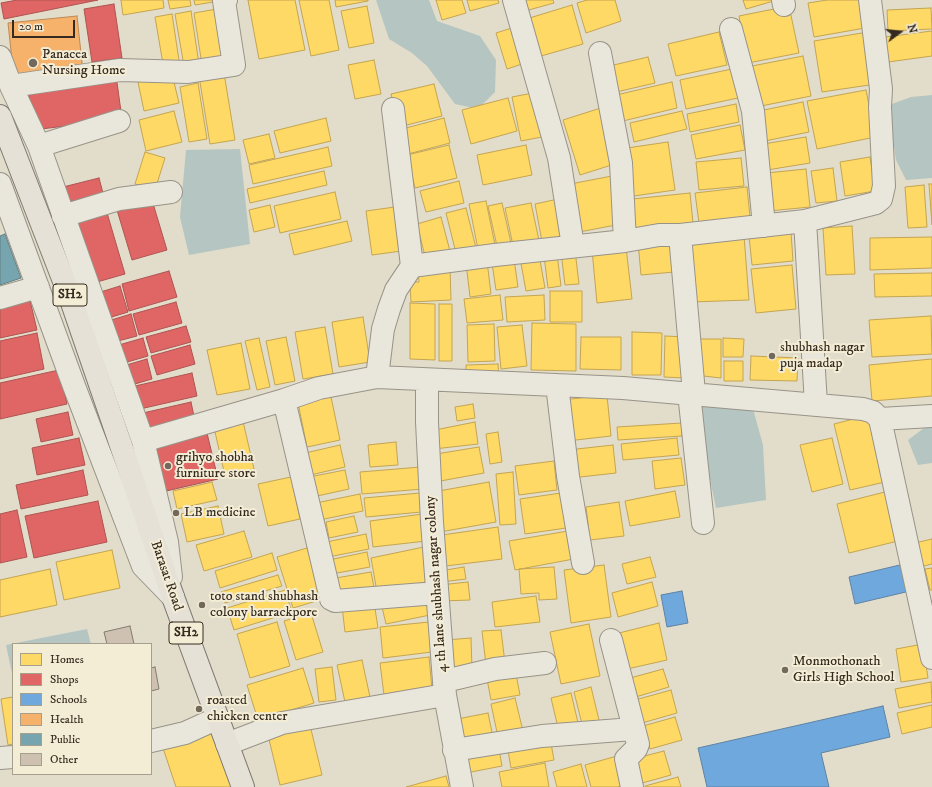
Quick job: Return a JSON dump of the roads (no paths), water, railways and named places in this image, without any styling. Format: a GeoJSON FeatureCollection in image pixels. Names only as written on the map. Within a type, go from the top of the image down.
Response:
{"type":"FeatureCollection","features":[{"type":"Feature","properties":{"kind":"main road","name":"Barasat Road"},"geometry":{"type":"LineString","coordinates":[[0,116],[69,294],[173,597],[243,787]]}},
{"type":"Feature","properties":{"kind":"street"},"geometry":{"type":"LineString","coordinates":[[11,86],[120,70],[188,72],[234,65],[224,1],[226,0]]}},
{"type":"Feature","properties":{"kind":"street"},"geometry":{"type":"LineString","coordinates":[[514,0],[559,158],[573,246]]}},
{"type":"Feature","properties":{"kind":"street"},"geometry":{"type":"LineString","coordinates":[[412,266],[625,241],[659,235],[680,235],[805,221],[868,207],[881,199],[884,186],[880,107],[881,88],[870,0]]}},
{"type":"Feature","properties":{"kind":"street"},"geometry":{"type":"LineString","coordinates":[[731,29],[753,111],[764,226]]}},
{"type":"Feature","properties":{"kind":"street"},"geometry":{"type":"LineString","coordinates":[[600,52],[621,163],[625,241]]}},
{"type":"Feature","properties":{"kind":"street"},"geometry":{"type":"LineString","coordinates":[[0,58],[11,86],[39,146],[143,441],[167,542],[173,597]]}},
{"type":"Feature","properties":{"kind":"street"},"geometry":{"type":"LineString","coordinates":[[377,377],[383,329],[389,309],[396,290],[412,266],[393,109]]}},
{"type":"Feature","properties":{"kind":"street"},"geometry":{"type":"LineString","coordinates":[[39,146],[119,121]]}},
{"type":"Feature","properties":{"kind":"street"},"geometry":{"type":"LineString","coordinates":[[63,216],[119,199],[171,192]]}},
{"type":"Feature","properties":{"kind":"street"},"geometry":{"type":"LineString","coordinates":[[2,195],[143,566],[173,597]]}},
{"type":"Feature","properties":{"kind":"street"},"geometry":{"type":"LineString","coordinates":[[805,221],[816,404]]}},
{"type":"Feature","properties":{"kind":"street"},"geometry":{"type":"LineString","coordinates":[[680,235],[703,523]]}},
{"type":"Feature","properties":{"kind":"street"},"geometry":{"type":"LineString","coordinates":[[0,298],[38,287]]}},
{"type":"Feature","properties":{"kind":"street"},"geometry":{"type":"LineString","coordinates":[[143,441],[284,400],[319,388],[377,377],[692,393],[864,408],[873,412],[880,419],[932,658]]}},
{"type":"Feature","properties":{"kind":"street","name":"4 th lane shubhash nagar colony"},"geometry":{"type":"LineString","coordinates":[[427,380],[427,430],[437,593],[445,688],[454,750],[462,787]]}},
{"type":"Feature","properties":{"kind":"street"},"geometry":{"type":"LineString","coordinates":[[557,385],[568,476],[583,563]]}},
{"type":"Feature","properties":{"kind":"street"},"geometry":{"type":"LineString","coordinates":[[284,400],[331,599],[335,601],[437,593]]}},
{"type":"Feature","properties":{"kind":"street"},"geometry":{"type":"LineString","coordinates":[[880,419],[932,416]]}},
{"type":"Feature","properties":{"kind":"street"},"geometry":{"type":"LineString","coordinates":[[611,640],[638,744],[636,749],[626,756],[632,787]]}},
{"type":"Feature","properties":{"kind":"street"},"geometry":{"type":"LineString","coordinates":[[227,744],[282,723],[445,688],[495,669],[544,663]]}},
{"type":"Feature","properties":{"kind":"street"},"geometry":{"type":"LineString","coordinates":[[152,741],[185,733],[218,718]]}},
{"type":"Feature","properties":{"kind":"street"},"geometry":{"type":"LineString","coordinates":[[454,750],[542,736],[634,729]]}},
{"type":"Feature","properties":{"kind":"street"},"geometry":{"type":"LineString","coordinates":[[0,758],[12,757]]}},
{"type":"Feature","properties":{"kind":"place","name":"Panacea Nursing Home"},"geometry":{"type":"Point","coordinates":[33,63]}},
{"type":"Feature","properties":{"kind":"place","name":"shubhash nagar puja madap"},"geometry":{"type":"Point","coordinates":[772,356]}},
{"type":"Feature","properties":{"kind":"place","name":"grihyo shobha furniture store"},"geometry":{"type":"Point","coordinates":[168,466]}},
{"type":"Feature","properties":{"kind":"place","name":"LB medicine"},"geometry":{"type":"Point","coordinates":[176,513]}},
{"type":"Feature","properties":{"kind":"place","name":"toto stand shubhash colony barrackpore"},"geometry":{"type":"Point","coordinates":[202,605]}},
{"type":"Feature","properties":{"kind":"place","name":"Monmothonath Girls High School"},"geometry":{"type":"Point","coordinates":[785,670]}},
{"type":"Feature","properties":{"kind":"place","name":"roasted chicken center"},"geometry":{"type":"Point","coordinates":[199,709]}}]}
